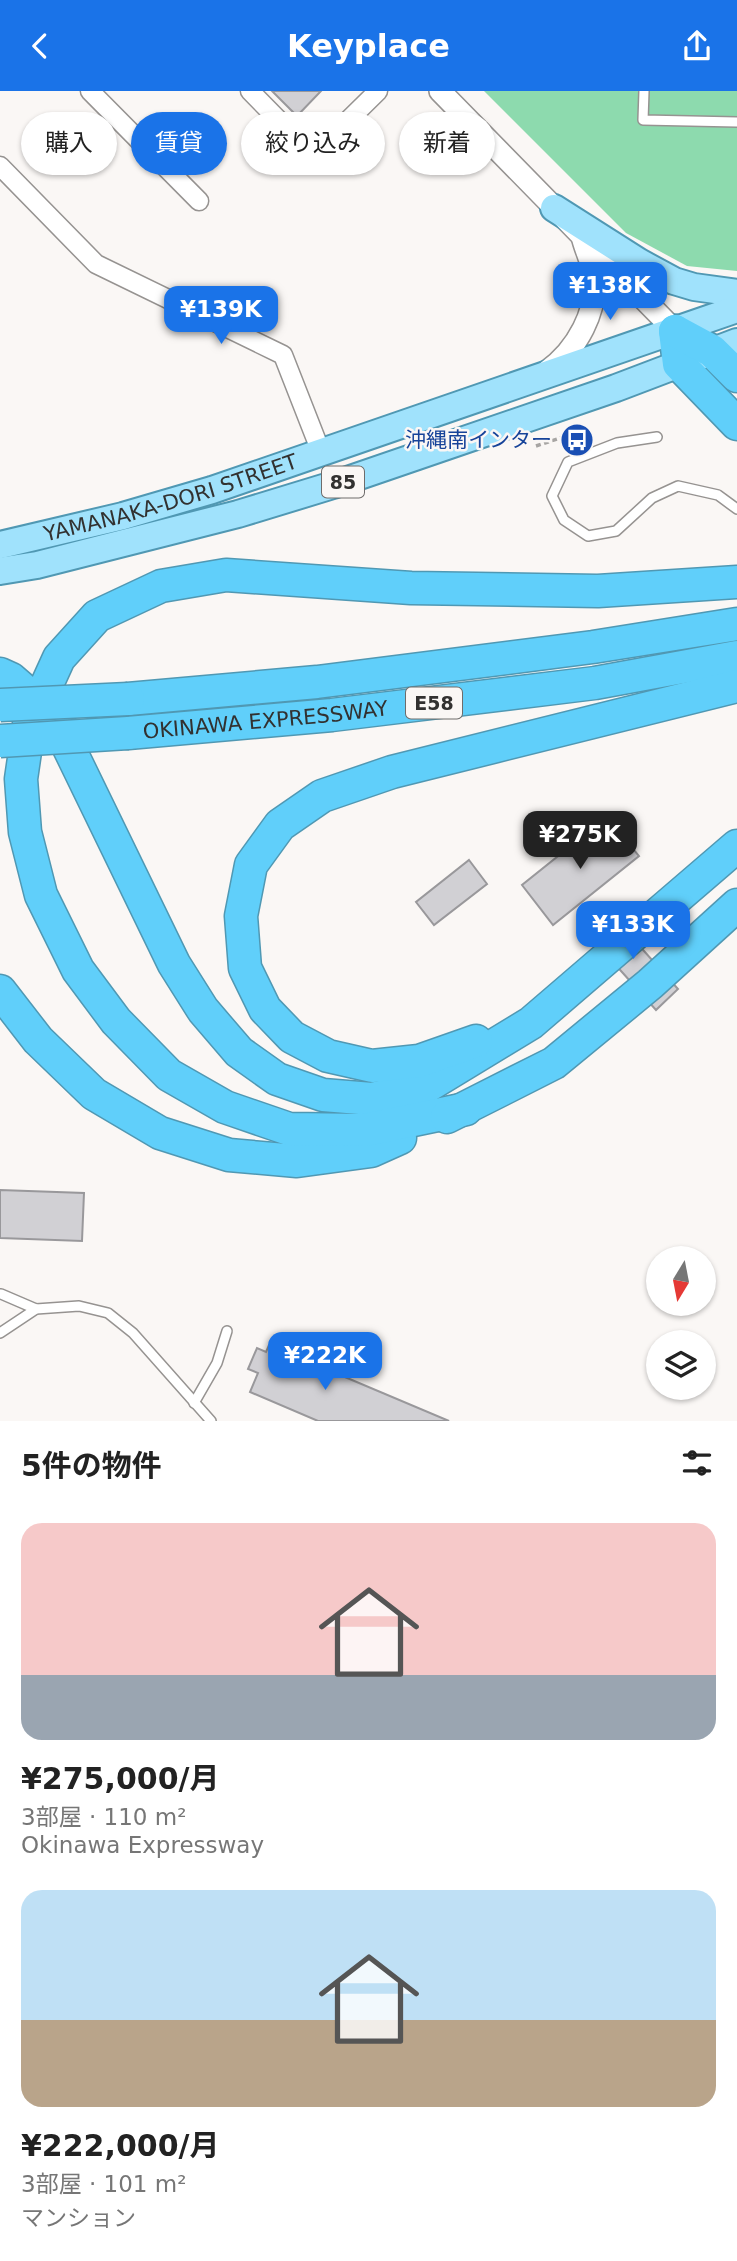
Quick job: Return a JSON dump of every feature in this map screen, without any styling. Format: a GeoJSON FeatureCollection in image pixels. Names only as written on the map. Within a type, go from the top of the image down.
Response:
{"type":"FeatureCollection","features":[{"type":"Feature","properties":{"kind":"highway"},"geometry":{"type":"LineString","coordinates":[[737,376],[725,347],[675,331],[679,364],[737,423]]}},
{"type":"Feature","properties":{"kind":"highway"},"geometry":{"type":"LineString","coordinates":[[466,1108],[365,1131],[289,1129],[225,1107],[169,1075],[116,1021],[78,970],[41,895],[26,832],[21,779],[29,724],[59,658],[97,616],[161,586],[226,575],[411,588],[598,591],[737,582]]}},
{"type":"Feature","properties":{"kind":"highway","name":"OKINAWA EXPRESSWAY"},"geometry":{"type":"LineString","coordinates":[[13,698],[128,699],[317,682],[593,647],[737,624]]}},
{"type":"Feature","properties":{"kind":"highway","name":"OKINAWA EXPRESSWAY"},"geometry":{"type":"LineString","coordinates":[[0,741],[332,715],[596,683],[737,657]]}},
{"type":"Feature","properties":{"kind":"highway"},"geometry":{"type":"LineString","coordinates":[[0,674],[11,679],[13,698],[54,717],[174,964],[203,1010],[239,1052],[277,1079],[323,1095],[372,1099],[429,1085],[531,1023],[737,846]]}},
{"type":"Feature","properties":{"kind":"highway"},"geometry":{"type":"LineString","coordinates":[[531,1023],[419,1061],[372,1066],[328,1056],[292,1037],[265,1009],[245,968],[241,916],[251,865],[280,825],[323,796],[392,772],[737,686]]}},
{"type":"Feature","properties":{"kind":"highway"},"geometry":{"type":"LineString","coordinates":[[0,991],[38,1040],[94,1094],[160,1133],[229,1155],[297,1161],[372,1151],[466,1108],[554,1063],[650,984],[737,905]]}},
{"type":"Feature","properties":{"kind":"main road"},"geometry":{"type":"LineString","coordinates":[[555,208],[639,262],[674,281],[694,287],[737,293]]}},
{"type":"Feature","properties":{"kind":"main road","name":"YAMANAKA-DORI STREET"},"geometry":{"type":"LineString","coordinates":[[0,545],[123,516],[212,489],[737,309]]}},
{"type":"Feature","properties":{"kind":"main road","name":"YAMANAKA-DORI STREET"},"geometry":{"type":"LineString","coordinates":[[0,571],[37,565],[262,507],[616,388],[725,347]]}},
{"type":"Feature","properties":{"kind":"street"},"geometry":{"type":"LineString","coordinates":[[90,91],[199,201]]}},
{"type":"Feature","properties":{"kind":"street"},"geometry":{"type":"LineString","coordinates":[[250,91],[313,155],[378,91]]}},
{"type":"Feature","properties":{"kind":"street"},"geometry":{"type":"LineString","coordinates":[[440,91],[675,331]]}},
{"type":"Feature","properties":{"kind":"street"},"geometry":{"type":"LineString","coordinates":[[0,166],[96,264],[283,355],[321,452]]}},
{"type":"Feature","properties":{"kind":"street"},"geometry":{"type":"LineString","coordinates":[[539,378],[561,362],[589,317],[594,273],[581,235]]}},
{"type":"Feature","properties":{"kind":"lane"},"geometry":{"type":"LineString","coordinates":[[643,91],[642,120],[737,122]]}},
{"type":"Feature","properties":{"kind":"lane"},"geometry":{"type":"LineString","coordinates":[[657,437],[617,443],[568,462],[552,496],[564,520],[587,536],[616,531],[652,498],[678,486],[718,495],[737,509]]}},
{"type":"Feature","properties":{"kind":"lane"},"geometry":{"type":"LineString","coordinates":[[1,1294],[36,1309],[79,1306],[108,1313],[133,1333],[211,1421]]}},
{"type":"Feature","properties":{"kind":"lane"},"geometry":{"type":"LineString","coordinates":[[0,1333],[36,1309]]}},
{"type":"Feature","properties":{"kind":"lane"},"geometry":{"type":"LineString","coordinates":[[194,1403],[217,1363],[226,1331]]}},
{"type":"Feature","properties":{"kind":"path"},"geometry":{"type":"LineString","coordinates":[[536,446],[578,432]]}},
{"type":"Feature","properties":{"kind":"green space"},"geometry":{"type":"Polygon","coordinates":[[[484,91],[737,91],[737,271],[687,266],[626,233],[484,91]]]}},
{"type":"Feature","properties":{"kind":"building"},"geometry":{"type":"Polygon","coordinates":[[[272,91],[321,91],[301,112],[293,112],[272,91]]]}},
{"type":"Feature","properties":{"kind":"building"},"geometry":{"type":"Polygon","coordinates":[[[607,817],[639,856],[553,925],[522,885],[607,817]]]}},
{"type":"Feature","properties":{"kind":"building"},"geometry":{"type":"Polygon","coordinates":[[[469,860],[487,884],[434,925],[416,902],[469,860]]]}},
{"type":"Feature","properties":{"kind":"building"},"geometry":{"type":"Polygon","coordinates":[[[610,913],[678,989],[656,1010],[587,933],[610,913]]]}},
{"type":"Feature","properties":{"kind":"building"},"geometry":{"type":"Polygon","coordinates":[[[0,1190],[84,1193],[82,1241],[0,1238],[0,1190]]]}},
{"type":"Feature","properties":{"kind":"building"},"geometry":{"type":"Polygon","coordinates":[[[269,1345],[449,1421],[318,1421],[250,1392],[258,1373],[248,1369],[257,1348],[266,1352],[269,1345]]]}},
{"type":"Feature","properties":{"kind":"place","name":"沖縄南インター"},"geometry":{"type":"Point","coordinates":[577,440]}}]}
